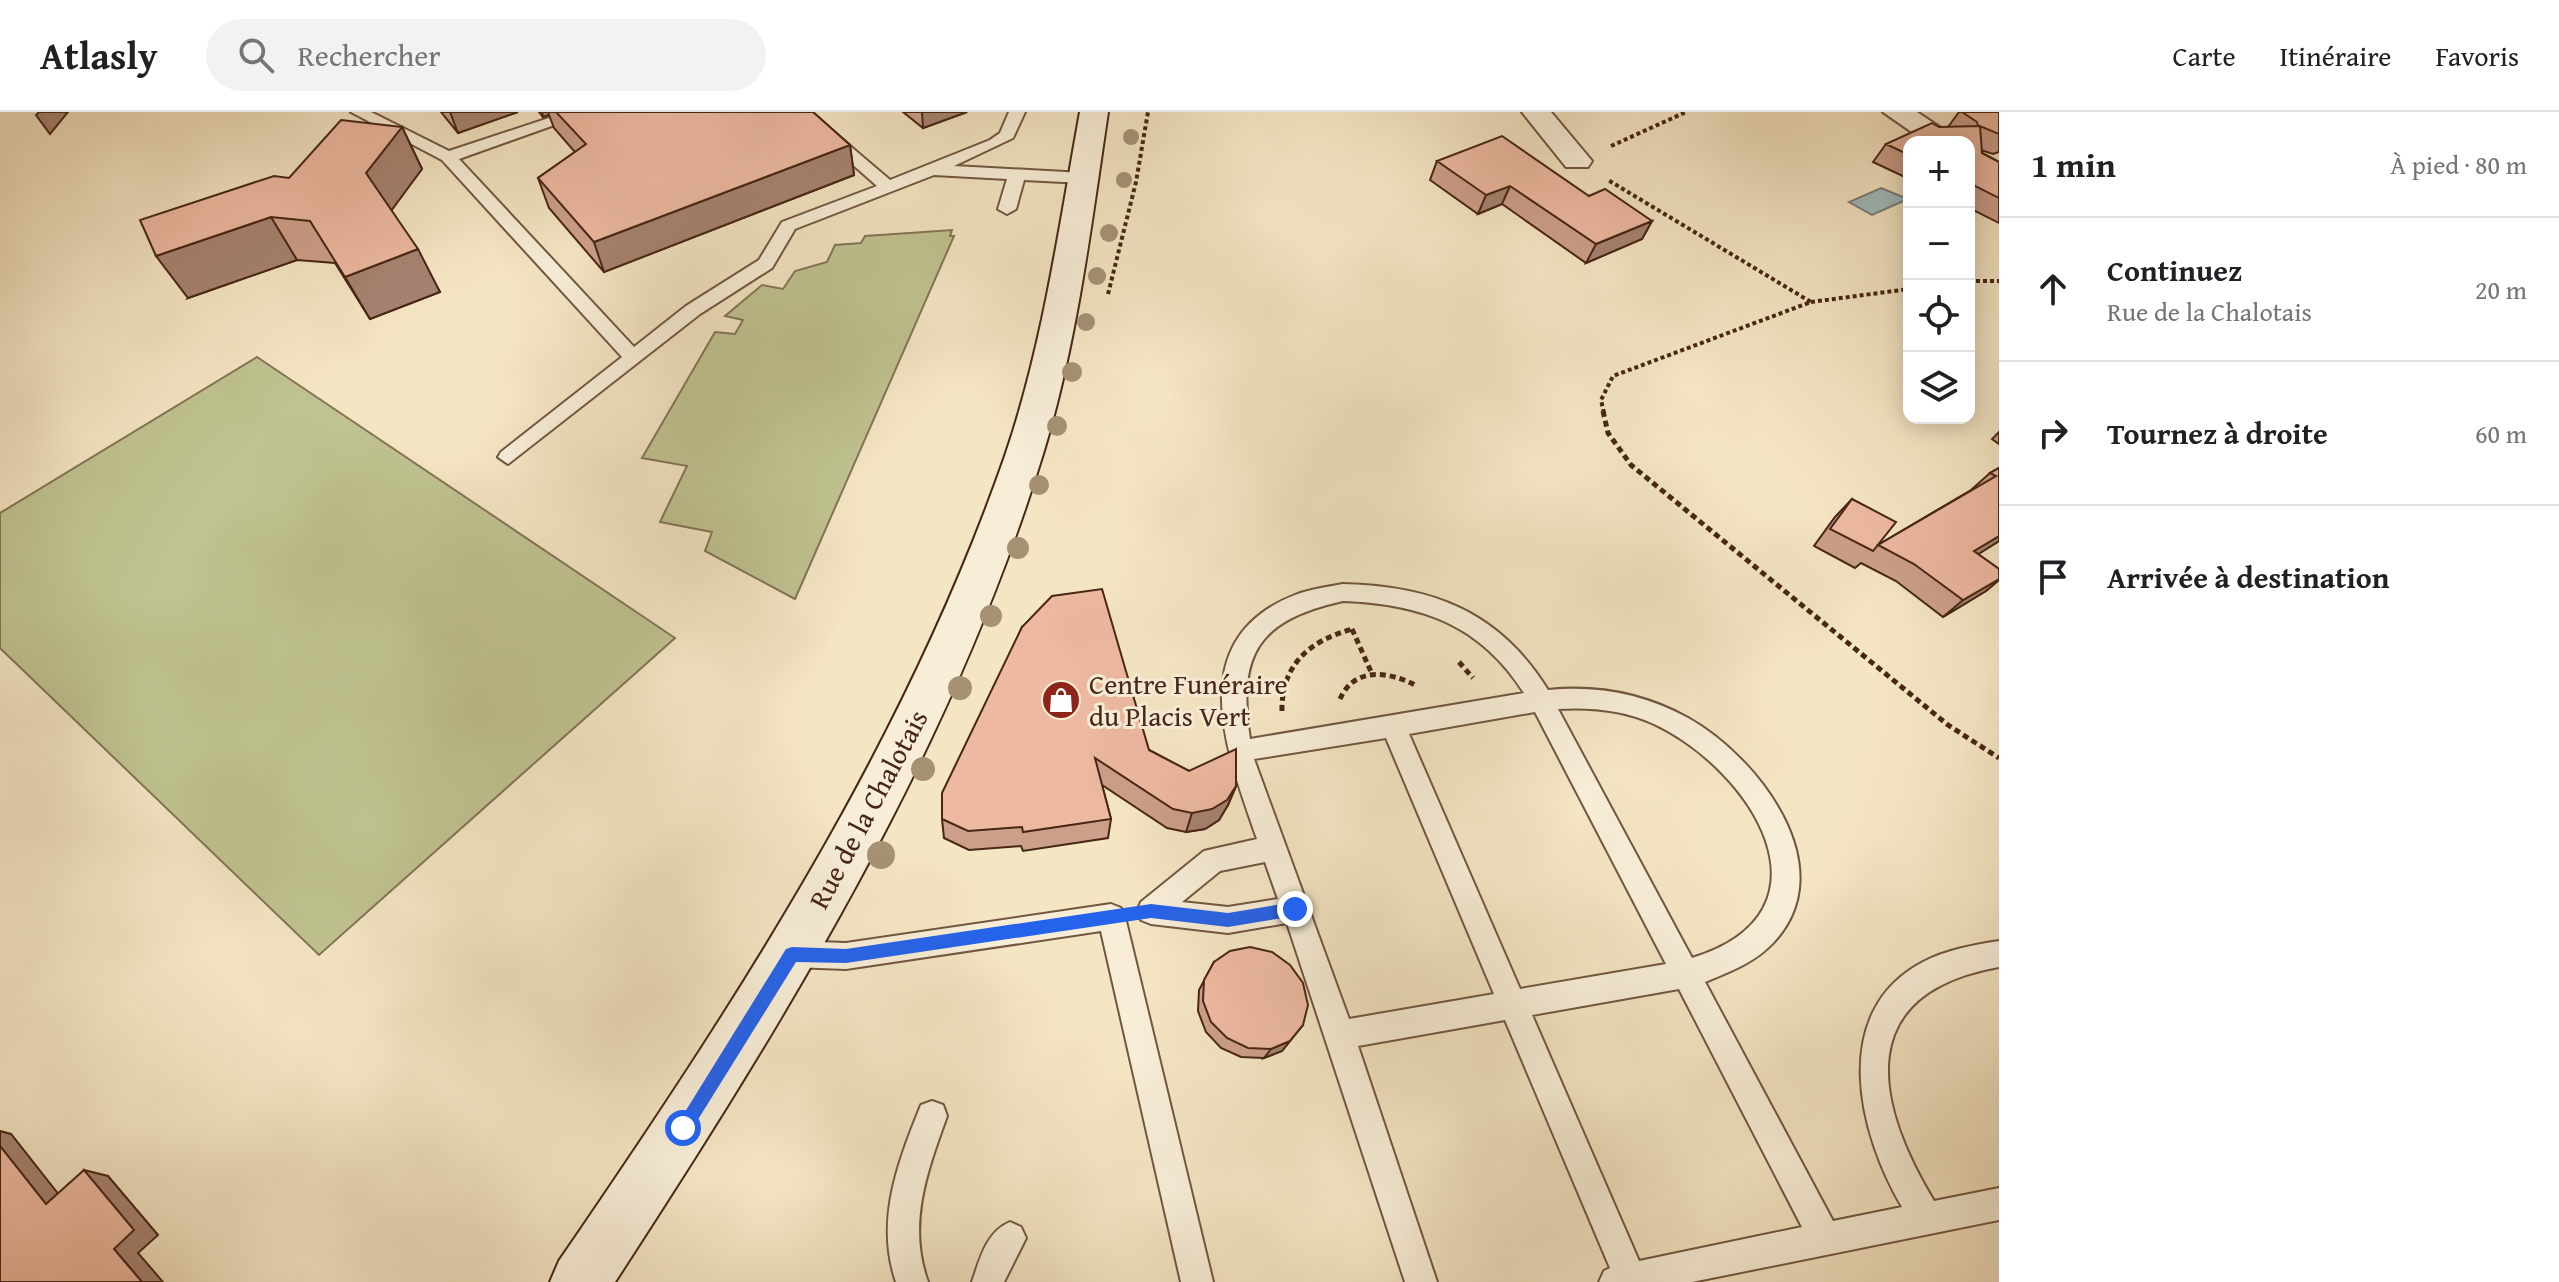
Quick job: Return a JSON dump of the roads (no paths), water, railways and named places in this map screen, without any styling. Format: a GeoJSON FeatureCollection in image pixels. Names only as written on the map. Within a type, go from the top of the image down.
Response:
{"type":"FeatureCollection","features":[{"type":"Feature","properties":{"kind":"main road","name":"Rue de la Chalotais"},"geometry":{"type":"LineString","coordinates":[[1056,341],[1094,112]]}},
{"type":"Feature","properties":{"kind":"main road"},"geometry":{"type":"LineString","coordinates":[[1536,112],[1577,161]]}},
{"type":"Feature","properties":{"kind":"main road"},"geometry":{"type":"LineString","coordinates":[[1897,112],[1937,136]]}},
{"type":"Feature","properties":{"kind":"main road","name":"Rue de la Chalotais"},"geometry":{"type":"LineString","coordinates":[[580,1282],[683,1128],[792,954],[930,689],[984,565],[1024,455],[1056,341],[1086,264],[1120,140]]}},
{"type":"Feature","properties":{"kind":"lane"},"geometry":{"type":"LineString","coordinates":[[359,112],[448,157],[633,357]]}},
{"type":"Feature","properties":{"kind":"lane"},"geometry":{"type":"LineString","coordinates":[[448,157],[583,112]]}},
{"type":"Feature","properties":{"kind":"lane"},"geometry":{"type":"LineString","coordinates":[[801,112],[887,186]]}},
{"type":"Feature","properties":{"kind":"lane"},"geometry":{"type":"LineString","coordinates":[[508,457],[693,310],[766,264],[788,226],[996,143],[1007,135],[1017,112]]}},
{"type":"Feature","properties":{"kind":"lane"},"geometry":{"type":"LineString","coordinates":[[932,170],[1083,178]]}},
{"type":"Feature","properties":{"kind":"lane"},"geometry":{"type":"LineString","coordinates":[[995,173],[999,208],[1017,174]]}},
{"type":"Feature","properties":{"kind":"lane"},"geometry":{"type":"LineString","coordinates":[[1421,1282],[1340,1035],[1239,751],[1229,697],[1236,663],[1245,646],[1270,618],[1286,606],[1324,592],[1366,590],[1418,599],[1461,617],[1513,658],[1542,702],[1825,1238]]}},
{"type":"Feature","properties":{"kind":"lane"},"geometry":{"type":"LineString","coordinates":[[1239,751],[1573,697],[1608,700],[1644,709],[1675,723],[1703,738],[1727,759],[1763,804],[1785,859],[1785,887],[1777,914],[1757,942],[1729,961],[1686,974],[1340,1035]]}},
{"type":"Feature","properties":{"kind":"lane"},"geometry":{"type":"LineString","coordinates":[[1393,726],[1626,1281],[1999,1204]]}},
{"type":"Feature","properties":{"kind":"lane"},"geometry":{"type":"LineString","coordinates":[[1151,911],[1213,860],[1274,848]]}},
{"type":"Feature","properties":{"kind":"lane"},"geometry":{"type":"LineString","coordinates":[[792,954],[846,956],[1151,911],[1228,920],[1295,909]]}},
{"type":"Feature","properties":{"kind":"lane"},"geometry":{"type":"LineString","coordinates":[[1111,917],[1197,1282]]}},
{"type":"Feature","properties":{"kind":"lane"},"geometry":{"type":"LineString","coordinates":[[1927,1219],[1884,1138],[1875,1097],[1880,1031],[1908,986],[1934,968],[1965,957],[1999,954]]}},
{"type":"Feature","properties":{"kind":"lane"},"geometry":{"type":"LineString","coordinates":[[912,1282],[903,1245],[902,1217],[907,1189],[932,1116]]}},
{"type":"Feature","properties":{"kind":"lane"},"geometry":{"type":"LineString","coordinates":[[988,1282],[999,1252],[1010,1238]]}},
{"type":"Feature","properties":{"kind":"water"},"geometry":{"type":"Polygon","coordinates":[[[1881,188],[1903,197],[1903,201],[1872,215],[1849,202],[1881,188]]]}},
{"type":"Feature","properties":{"kind":"place","name":"Centre Funéraire du Placis Vert"},"geometry":{"type":"Point","coordinates":[1061,700]}}]}
